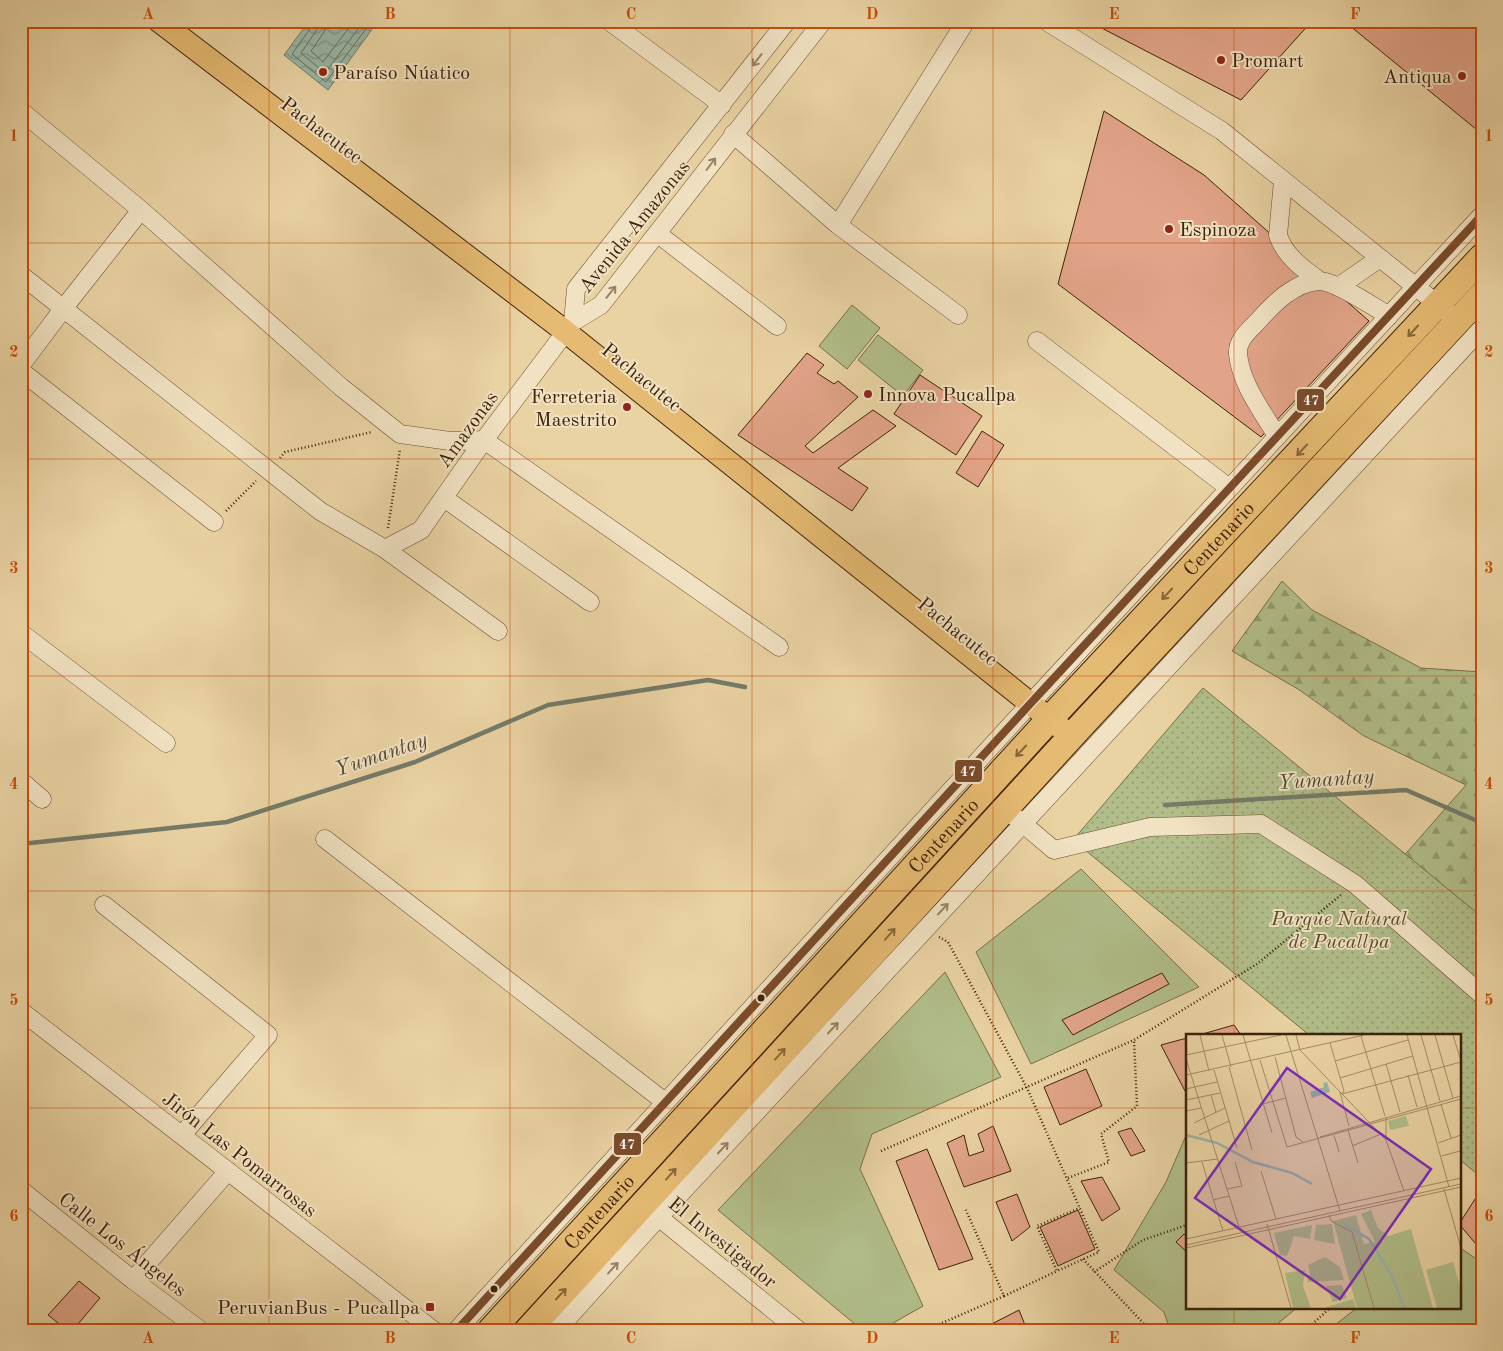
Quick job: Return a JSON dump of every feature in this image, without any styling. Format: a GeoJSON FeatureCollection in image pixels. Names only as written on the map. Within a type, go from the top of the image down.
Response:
{"type":"FeatureCollection","features":[{"type":"Feature","properties":{"kind":"highway","name":"Centenario"},"geometry":{"type":"LineString","coordinates":[[491,1330],[623,1186],[1044,707],[1438,304],[1482,256]]}},
{"type":"Feature","properties":{"kind":"highway","name":"Centenario"},"geometry":{"type":"LineString","coordinates":[[528,1330],[651,1211],[1014,816],[1083,735],[1472,328],[1482,295]]}},
{"type":"Feature","properties":{"kind":"main road","name":"Pachacutec"},"geometry":{"type":"LineString","coordinates":[[159,21],[569,327]]}},
{"type":"Feature","properties":{"kind":"main road","name":"Pachacutec"},"geometry":{"type":"LineString","coordinates":[[180,21],[569,327],[1044,707],[1083,735]]}},
{"type":"Feature","properties":{"kind":"street"},"geometry":{"type":"LineString","coordinates":[[609,21],[722,105]]}},
{"type":"Feature","properties":{"kind":"street","name":"Avenida Amazonas"},"geometry":{"type":"LineString","coordinates":[[569,327],[576,288],[787,21]]}},
{"type":"Feature","properties":{"kind":"street","name":"Avenida Amazonas"},"geometry":{"type":"LineString","coordinates":[[569,327],[601,305],[822,21]]}},
{"type":"Feature","properties":{"kind":"street"},"geometry":{"type":"LineString","coordinates":[[838,225],[966,21]]}},
{"type":"Feature","properties":{"kind":"street"},"geometry":{"type":"LineString","coordinates":[[1046,21],[1222,132],[1415,286],[1472,328]]}},
{"type":"Feature","properties":{"kind":"street"},"geometry":{"type":"LineString","coordinates":[[21,111],[141,210],[400,441],[484,440],[779,647]]}},
{"type":"Feature","properties":{"kind":"street"},"geometry":{"type":"LineString","coordinates":[[734,134],[838,225],[958,314]]}},
{"type":"Feature","properties":{"kind":"street"},"geometry":{"type":"LineString","coordinates":[[1283,181],[1278,235],[1281,243],[1305,270],[1320,281],[1338,287],[1389,316]]}},
{"type":"Feature","properties":{"kind":"street"},"geometry":{"type":"LineString","coordinates":[[21,364],[141,210]]}},
{"type":"Feature","properties":{"kind":"street"},"geometry":{"type":"LineString","coordinates":[[457,1330],[665,1102],[1044,707],[1229,488],[1482,214]]}},
{"type":"Feature","properties":{"kind":"street"},"geometry":{"type":"LineString","coordinates":[[658,234],[777,326]]}},
{"type":"Feature","properties":{"kind":"street"},"geometry":{"type":"LineString","coordinates":[[1338,287],[1380,258]]}},
{"type":"Feature","properties":{"kind":"street"},"geometry":{"type":"LineString","coordinates":[[21,275],[320,511],[385,549],[498,631]]}},
{"type":"Feature","properties":{"kind":"street"},"geometry":{"type":"LineString","coordinates":[[1277,436],[1249,389],[1241,370],[1238,352],[1240,340],[1272,305],[1300,286],[1320,281]]}},
{"type":"Feature","properties":{"kind":"street","name":"Amazonas"},"geometry":{"type":"LineString","coordinates":[[385,549],[421,530],[484,440],[569,327]]}},
{"type":"Feature","properties":{"kind":"street"},"geometry":{"type":"LineString","coordinates":[[1037,341],[1229,488]]}},
{"type":"Feature","properties":{"kind":"street"},"geometry":{"type":"LineString","coordinates":[[21,371],[214,522]]}},
{"type":"Feature","properties":{"kind":"street"},"geometry":{"type":"LineString","coordinates":[[444,498],[590,602]]}},
{"type":"Feature","properties":{"kind":"street"},"geometry":{"type":"LineString","coordinates":[[21,633],[166,742]]}},
{"type":"Feature","properties":{"kind":"street"},"geometry":{"type":"LineString","coordinates":[[21,781],[42,799]]}},
{"type":"Feature","properties":{"kind":"street"},"geometry":{"type":"LineString","coordinates":[[557,1330],[651,1211],[925,929],[1014,816],[1054,850],[1150,826],[1261,824],[1354,884],[1482,995]]}},
{"type":"Feature","properties":{"kind":"street"},"geometry":{"type":"LineString","coordinates":[[325,839],[665,1102]]}},
{"type":"Feature","properties":{"kind":"street"},"geometry":{"type":"LineString","coordinates":[[104,905],[268,1035],[182,1135]]}},
{"type":"Feature","properties":{"kind":"street","name":"Jirón Las Pomarrosas"},"geometry":{"type":"LineString","coordinates":[[21,1011],[433,1330]]}},
{"type":"Feature","properties":{"kind":"street"},"geometry":{"type":"LineString","coordinates":[[133,1280],[228,1171]]}},
{"type":"Feature","properties":{"kind":"street","name":"El Investigador"},"geometry":{"type":"LineString","coordinates":[[623,1186],[651,1211],[798,1330]]}},
{"type":"Feature","properties":{"kind":"street","name":"Calle Los Ángeles"},"geometry":{"type":"LineString","coordinates":[[21,1190],[133,1280],[200,1330]]}},
{"type":"Feature","properties":{"kind":"path"},"geometry":{"type":"LineString","coordinates":[[214,522],[285,452],[374,431],[400,441],[385,549]]}},
{"type":"Feature","properties":{"kind":"path"},"geometry":{"type":"LineString","coordinates":[[881,1151],[1134,1040],[1257,964],[1354,884]]}},
{"type":"Feature","properties":{"kind":"path"},"geometry":{"type":"LineString","coordinates":[[925,929],[948,942],[1027,1088],[1099,1252],[926,1330]]}},
{"type":"Feature","properties":{"kind":"path"},"geometry":{"type":"LineString","coordinates":[[1068,1178],[1109,1162],[1101,1134],[1137,1106],[1134,1040]]}},
{"type":"Feature","properties":{"kind":"path"},"geometry":{"type":"LineString","coordinates":[[965,1208],[1004,1296]]}},
{"type":"Feature","properties":{"kind":"path"},"geometry":{"type":"LineString","coordinates":[[1057,1271],[1037,1226],[1080,1208]]}},
{"type":"Feature","properties":{"kind":"path"},"geometry":{"type":"LineString","coordinates":[[1094,1272],[1143,1240],[1186,1225]]}},
{"type":"Feature","properties":{"kind":"path"},"geometry":{"type":"LineString","coordinates":[[1083,1259],[1145,1324],[1147,1330]]}},
{"type":"Feature","properties":{"kind":"path"},"geometry":{"type":"LineString","coordinates":[[1307,1329],[1331,1308]]}},
{"type":"Feature","properties":{"kind":"green space"},"geometry":{"type":"Polygon","coordinates":[[[852,305],[880,328],[847,369],[819,346],[852,305]]]}},
{"type":"Feature","properties":{"kind":"green space"},"geometry":{"type":"Polygon","coordinates":[[[878,335],[923,370],[903,396],[858,360],[878,335]]]}},
{"type":"Feature","properties":{"kind":"green space"},"geometry":{"type":"Polygon","coordinates":[[[1282,581],[1312,610],[1421,668],[1482,672],[1482,1158],[1460,1034],[1273,982],[1409,850],[1466,785],[1364,736],[1298,689],[1232,651],[1282,581]]]}},
{"type":"Feature","properties":{"kind":"green space","name":"Parque Natural de Pucallpa"},"geometry":{"type":"Polygon","coordinates":[[[1203,688],[1482,917],[1482,1178],[1460,1160],[1460,1034],[1308,1034],[1073,840],[1203,688]]]}},
{"type":"Feature","properties":{"kind":"green space"},"geometry":{"type":"Polygon","coordinates":[[[1081,869],[1199,987],[1031,1064],[976,952],[1081,869]]]}},
{"type":"Feature","properties":{"kind":"green space"},"geometry":{"type":"Polygon","coordinates":[[[945,972],[1001,1077],[872,1134],[860,1169],[923,1306],[881,1330],[862,1330],[718,1210],[945,972]]]}},
{"type":"Feature","properties":{"kind":"green space"},"geometry":{"type":"Polygon","coordinates":[[[1186,1135],[1186,1308],[1297,1308],[1270,1330],[1170,1330],[1164,1312],[1114,1270],[1166,1182],[1186,1135]]]}},
{"type":"Feature","properties":{"kind":"green space"},"geometry":{"type":"Polygon","coordinates":[[[1460,1248],[1482,1263],[1482,1330],[1342,1330],[1335,1325],[1357,1308],[1460,1308],[1460,1248]]]}},
{"type":"Feature","properties":{"kind":"water","name":"Paraíso Núatico"},"geometry":{"type":"Polygon","coordinates":[[[309,21],[378,21],[328,90],[284,55],[309,21]]]}},
{"type":"Feature","properties":{"kind":"building","name":"Promart"},"geometry":{"type":"Polygon","coordinates":[[[1088,21],[1312,21],[1241,100],[1088,21]]]}},
{"type":"Feature","properties":{"kind":"building"},"geometry":{"type":"Polygon","coordinates":[[[1344,21],[1482,21],[1482,134],[1344,21]]]}},
{"type":"Feature","properties":{"kind":"building","name":"Espinoza"},"geometry":{"type":"Polygon","coordinates":[[[1104,111],[1204,175],[1369,321],[1261,437],[1058,284],[1104,111]]]}},
{"type":"Feature","properties":{"kind":"building"},"geometry":{"type":"Polygon","coordinates":[[[807,353],[824,365],[817,373],[834,384],[838,381],[858,397],[805,446],[813,453],[873,410],[896,426],[838,468],[868,488],[852,511],[738,435],[807,353]]]}},
{"type":"Feature","properties":{"kind":"building"},"geometry":{"type":"Polygon","coordinates":[[[920,375],[982,416],[956,455],[894,414],[920,375]]]}},
{"type":"Feature","properties":{"kind":"building"},"geometry":{"type":"Polygon","coordinates":[[[1482,415],[1482,428],[1475,422],[1482,415]]]}},
{"type":"Feature","properties":{"kind":"building"},"geometry":{"type":"Polygon","coordinates":[[[982,431],[1004,445],[978,487],[956,473],[982,431]]]}},
{"type":"Feature","properties":{"kind":"building"},"geometry":{"type":"Polygon","coordinates":[[[1162,973],[1169,984],[1073,1035],[1062,1020],[1162,973]]]}},
{"type":"Feature","properties":{"kind":"building"},"geometry":{"type":"Polygon","coordinates":[[[1234,1025],[1240,1034],[1202,1034],[1234,1025]]]}},
{"type":"Feature","properties":{"kind":"building"},"geometry":{"type":"Polygon","coordinates":[[[1186,1038],[1186,1091],[1185,1091],[1161,1045],[1186,1038]]]}},
{"type":"Feature","properties":{"kind":"building"},"geometry":{"type":"Polygon","coordinates":[[[1086,1069],[1102,1106],[1060,1125],[1044,1087],[1086,1069]]]}},
{"type":"Feature","properties":{"kind":"building"},"geometry":{"type":"Polygon","coordinates":[[[993,1126],[1011,1171],[964,1187],[947,1143],[964,1135],[969,1156],[984,1151],[978,1134],[993,1126]]]}},
{"type":"Feature","properties":{"kind":"building"},"geometry":{"type":"Polygon","coordinates":[[[1131,1128],[1145,1151],[1131,1156],[1118,1132],[1131,1128]]]}},
{"type":"Feature","properties":{"kind":"building"},"geometry":{"type":"Polygon","coordinates":[[[927,1149],[973,1259],[939,1270],[896,1161],[927,1149]]]}},
{"type":"Feature","properties":{"kind":"building"},"geometry":{"type":"Polygon","coordinates":[[[1102,1177],[1120,1209],[1102,1221],[1081,1181],[1102,1177]]]}},
{"type":"Feature","properties":{"kind":"building"},"geometry":{"type":"Polygon","coordinates":[[[1017,1194],[1030,1227],[1012,1241],[996,1202],[1017,1194]]]}},
{"type":"Feature","properties":{"kind":"building"},"geometry":{"type":"Polygon","coordinates":[[[1477,1196],[1482,1200],[1481,1250],[1460,1225],[1477,1196]]]}},
{"type":"Feature","properties":{"kind":"building"},"geometry":{"type":"Polygon","coordinates":[[[1078,1210],[1095,1249],[1058,1266],[1040,1227],[1078,1210]]]}},
{"type":"Feature","properties":{"kind":"building"},"geometry":{"type":"Polygon","coordinates":[[[1184,1234],[1186,1235],[1186,1251],[1176,1242],[1184,1234]]]}},
{"type":"Feature","properties":{"kind":"building"},"geometry":{"type":"Polygon","coordinates":[[[79,1281],[100,1298],[73,1330],[67,1330],[48,1315],[79,1281]]]}},
{"type":"Feature","properties":{"kind":"building"},"geometry":{"type":"Polygon","coordinates":[[[1019,1310],[1027,1330],[980,1330],[1019,1310]]]}},
{"type":"Feature","properties":{"kind":"waterway","name":"Yumantay"},"geometry":{"type":"LineString","coordinates":[[21,844],[227,822],[415,762],[548,705],[708,680],[745,687]]}},
{"type":"Feature","properties":{"kind":"waterway","name":"Yumantay"},"geometry":{"type":"LineString","coordinates":[[1165,805],[1406,790],[1482,823]]}},
{"type":"Feature","properties":{"kind":"transit line","name":"47"},"geometry":{"type":"LineString","coordinates":[[457,1330],[1030,704],[1482,215]]}},
{"type":"Feature","properties":{"kind":"place","name":"Promart"},"geometry":{"type":"Point","coordinates":[1221,60]}},
{"type":"Feature","properties":{"kind":"place","name":"Paraíso Núatico"},"geometry":{"type":"Point","coordinates":[323,72]}},
{"type":"Feature","properties":{"kind":"place","name":"Antiqua"},"geometry":{"type":"Point","coordinates":[1462,76]}},
{"type":"Feature","properties":{"kind":"place","name":"Espinoza"},"geometry":{"type":"Point","coordinates":[1169,229]}},
{"type":"Feature","properties":{"kind":"place","name":"Innova Pucallpa"},"geometry":{"type":"Point","coordinates":[868,394]}},
{"type":"Feature","properties":{"kind":"place","name":"Ferreteria Maestrito"},"geometry":{"type":"Point","coordinates":[627,407]}},
{"type":"Feature","properties":{"kind":"place","name":"PeruvianBus - Pucallpa"},"geometry":{"type":"Point","coordinates":[430,1307]}}]}
